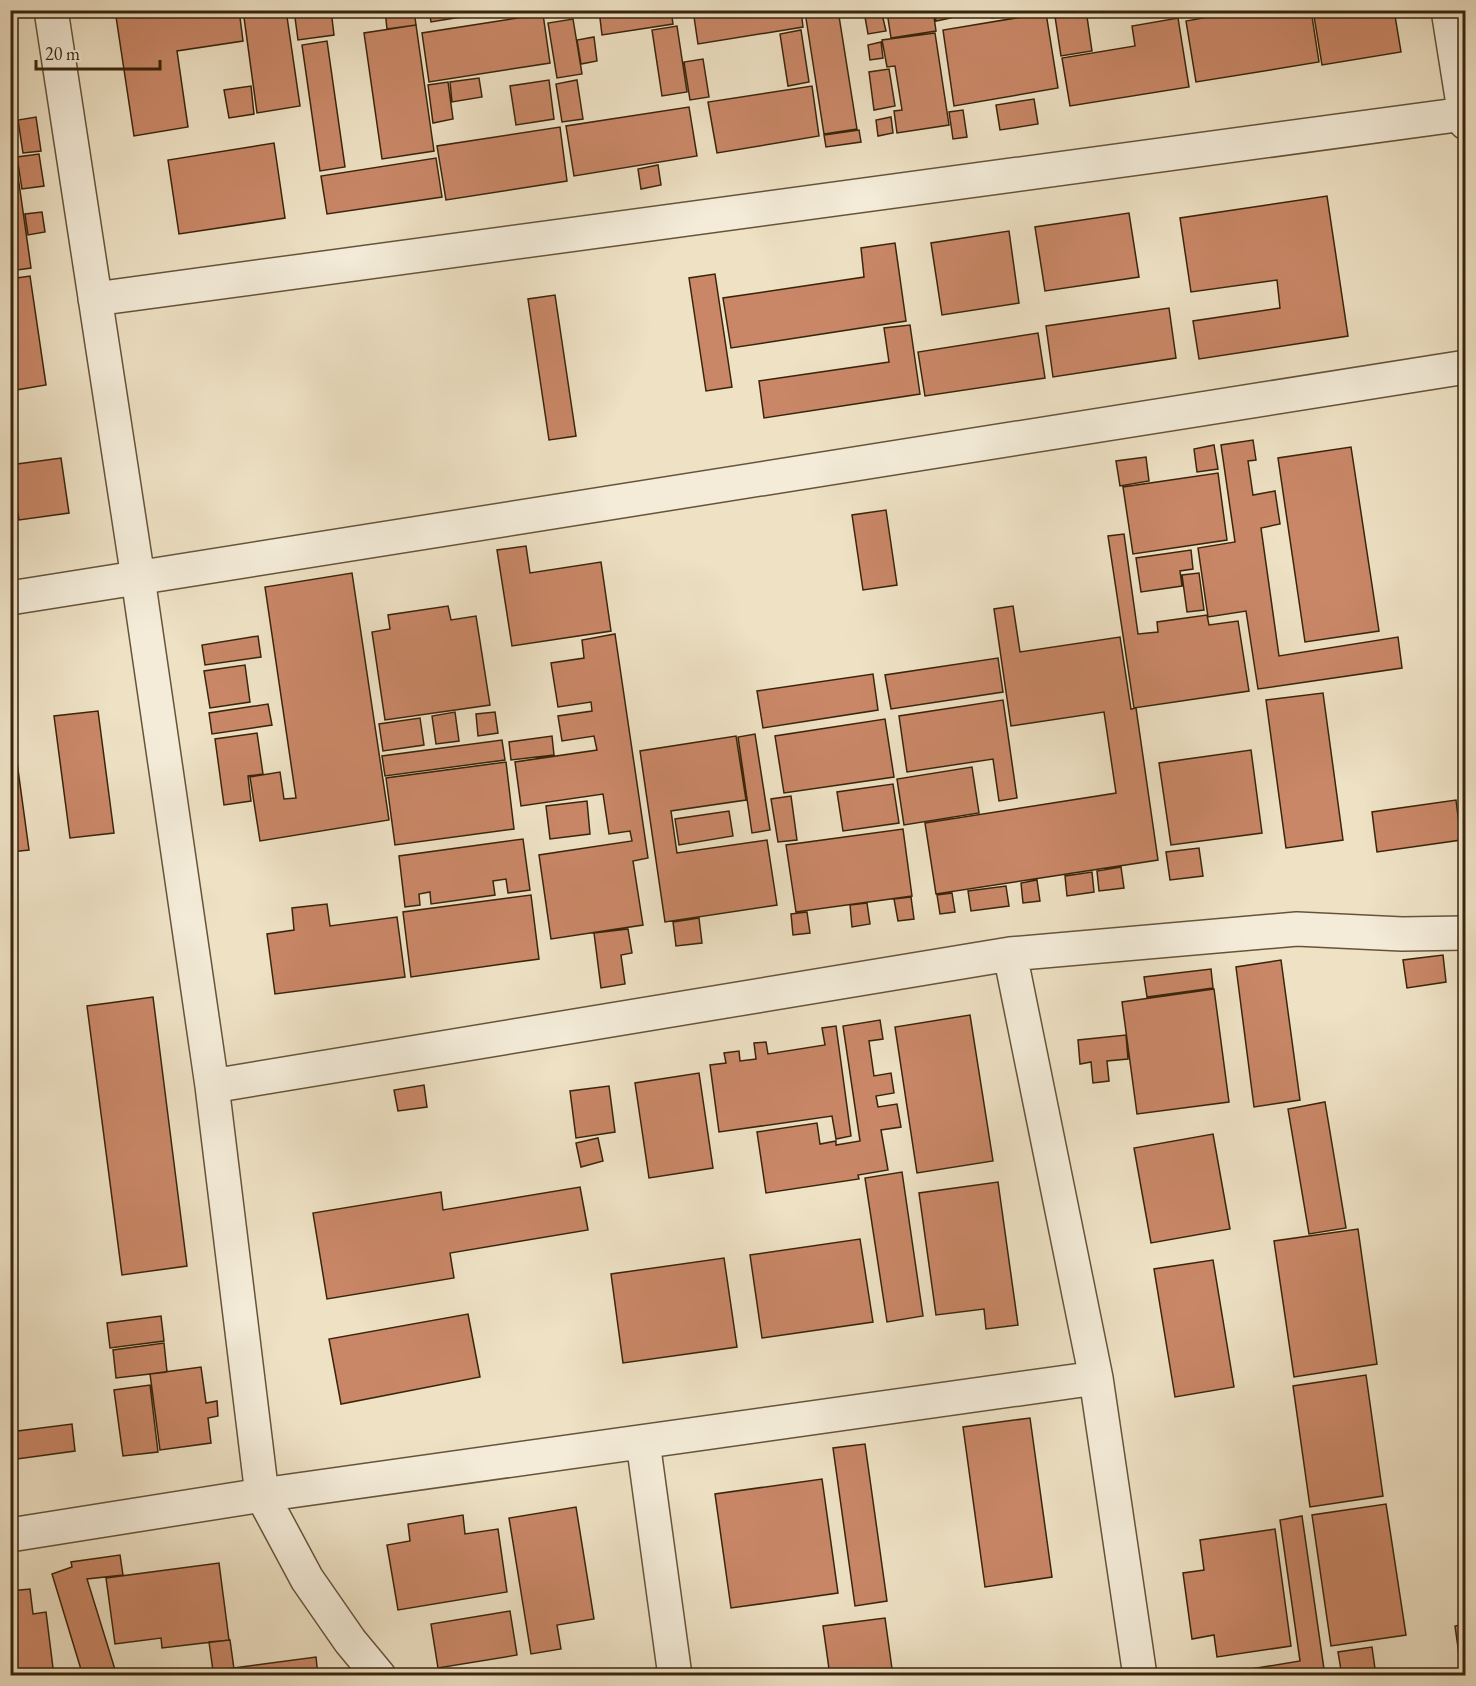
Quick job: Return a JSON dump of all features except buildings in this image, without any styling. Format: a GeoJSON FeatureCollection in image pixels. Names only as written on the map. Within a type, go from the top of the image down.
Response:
{"type":"FeatureCollection","features":[{"type":"Feature","properties":{"kind":"street"},"geometry":{"type":"LineString","coordinates":[[51,10],[138,578],[212,1086],[262,1495],[307,1579],[350,1641],[379,1676]]}},
{"type":"Feature","properties":{"kind":"street"},"geometry":{"type":"LineString","coordinates":[[95,299],[1465,119],[1448,10]]}},
{"type":"Feature","properties":{"kind":"street"},"geometry":{"type":"LineString","coordinates":[[10,598],[1466,368]]}},
{"type":"Feature","properties":{"kind":"street"},"geometry":{"type":"LineString","coordinates":[[212,1086],[1010,954],[1297,929],[1402,934],[1466,933]]}},
{"type":"Feature","properties":{"kind":"street"},"geometry":{"type":"LineString","coordinates":[[1010,954],[1096,1378],[1140,1676]]}},
{"type":"Feature","properties":{"kind":"street"},"geometry":{"type":"LineString","coordinates":[[10,1534],[262,1495],[1096,1378]]}},
{"type":"Feature","properties":{"kind":"street"},"geometry":{"type":"LineString","coordinates":[[643,1442],[675,1676]]}}]}
